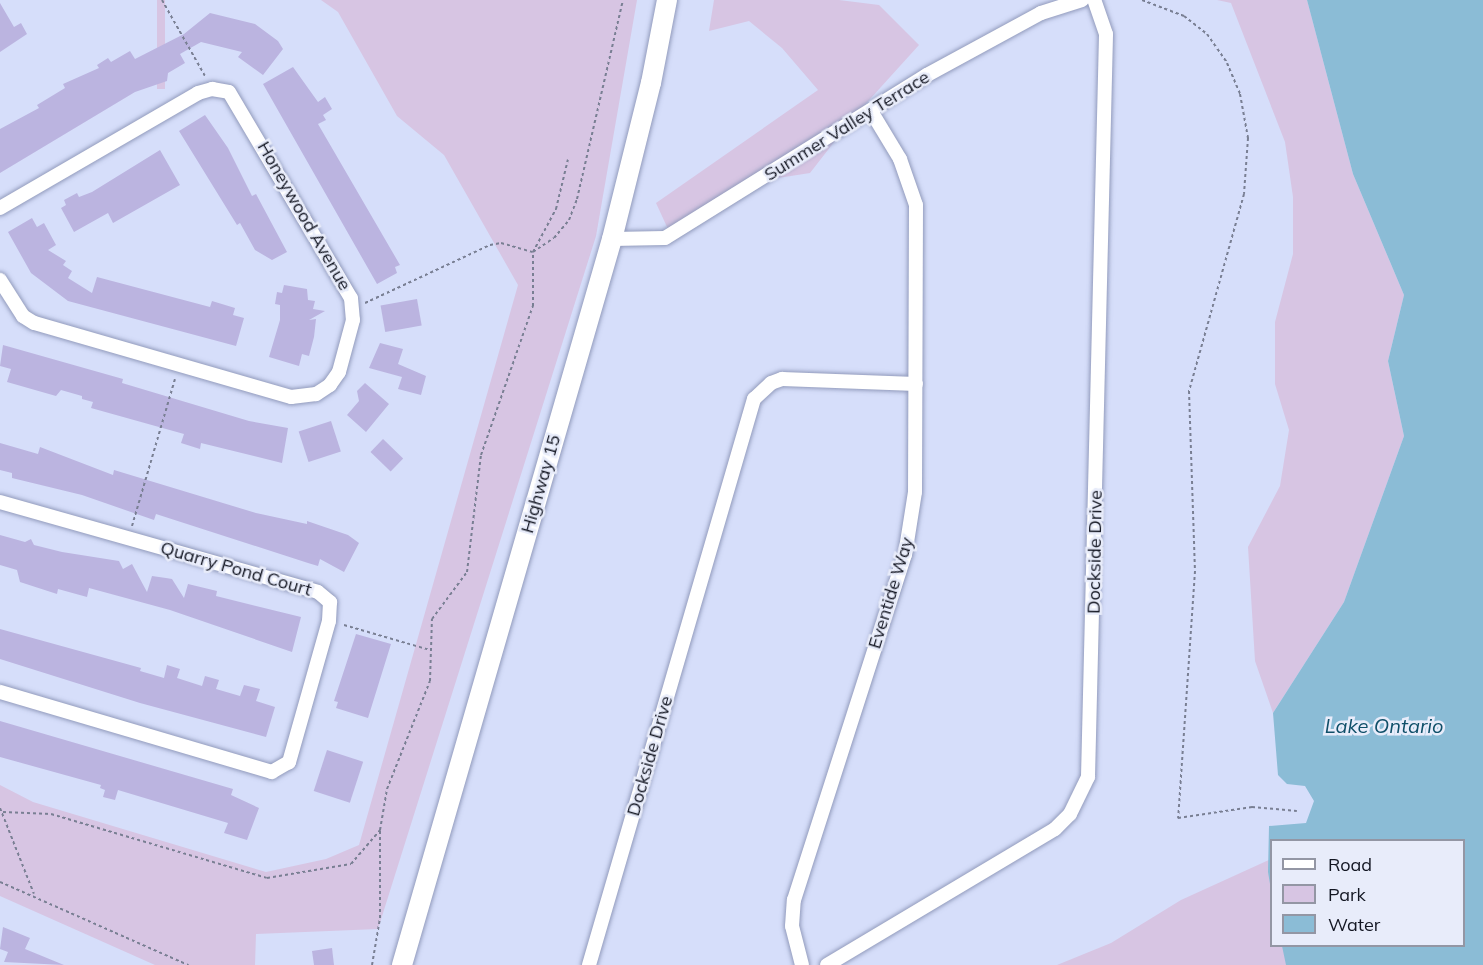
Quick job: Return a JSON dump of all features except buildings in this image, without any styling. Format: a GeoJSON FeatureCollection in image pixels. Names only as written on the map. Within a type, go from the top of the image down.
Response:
{"type":"FeatureCollection","features":[{"type":"Feature","properties":{"kind":"main road","name":"Highway 15"},"geometry":{"type":"LineString","coordinates":[[402,965],[612,239],[651,83],[667,0]]}},
{"type":"Feature","properties":{"kind":"street","name":"Summer Valley Terrace"},"geometry":{"type":"LineString","coordinates":[[612,239],[665,238],[871,111],[1041,13],[1082,0]]}},
{"type":"Feature","properties":{"kind":"street","name":"Dockside Drive"},"geometry":{"type":"LineString","coordinates":[[827,965],[1055,829],[1076,806],[1088,777],[1106,34],[1094,0]]}},
{"type":"Feature","properties":{"kind":"street"},"geometry":{"type":"LineString","coordinates":[[0,208],[198,93],[212,89]]}},
{"type":"Feature","properties":{"kind":"street","name":"Honeywood Avenue"},"geometry":{"type":"LineString","coordinates":[[0,280],[23,316],[34,323],[291,397],[316,394],[330,385],[339,372],[353,320],[351,298],[240,104],[229,92],[212,89]]}},
{"type":"Feature","properties":{"kind":"street","name":"Eventide Way"},"geometry":{"type":"LineString","coordinates":[[802,965],[792,926],[794,900],[905,555],[912,524],[916,384],[916,205],[900,159],[871,111]]}},
{"type":"Feature","properties":{"kind":"street","name":"Dockside Drive"},"geometry":{"type":"LineString","coordinates":[[589,965],[754,399],[771,383],[782,379],[916,384]]}},
{"type":"Feature","properties":{"kind":"street","name":"Quarry Pond Court"},"geometry":{"type":"LineString","coordinates":[[0,502],[318,592],[330,602],[329,621]]}},
{"type":"Feature","properties":{"kind":"street"},"geometry":{"type":"LineString","coordinates":[[0,692],[272,772],[290,762],[329,621]]}},
{"type":"Feature","properties":{"kind":"path"},"geometry":{"type":"LineString","coordinates":[[162,0],[212,89]]}},
{"type":"Feature","properties":{"kind":"path"},"geometry":{"type":"LineString","coordinates":[[352,308],[490,245],[501,243],[533,252],[554,238],[569,220],[577,199],[623,0]]}},
{"type":"Feature","properties":{"kind":"path"},"geometry":{"type":"LineString","coordinates":[[1142,0],[1184,16],[1206,34],[1227,63],[1240,94],[1248,138],[1244,194],[1189,391],[1195,571],[1178,818],[1252,807],[1297,811]]}},
{"type":"Feature","properties":{"kind":"path"},"geometry":{"type":"LineString","coordinates":[[372,965],[380,918],[380,830],[387,789],[430,681],[432,619],[467,572],[481,455],[535,299],[533,252],[556,209],[568,159]]}},
{"type":"Feature","properties":{"kind":"path"},"geometry":{"type":"LineString","coordinates":[[129,539],[180,365]]}},
{"type":"Feature","properties":{"kind":"path"},"geometry":{"type":"LineString","coordinates":[[329,621],[430,650]]}},
{"type":"Feature","properties":{"kind":"path"},"geometry":{"type":"LineString","coordinates":[[0,808],[35,896]]}},
{"type":"Feature","properties":{"kind":"path"},"geometry":{"type":"LineString","coordinates":[[3,812],[51,814],[267,878],[351,864],[380,830]]}},
{"type":"Feature","properties":{"kind":"path"},"geometry":{"type":"LineString","coordinates":[[0,882],[188,965]]}},
{"type":"Feature","properties":{"kind":"green space"},"geometry":{"type":"Polygon","coordinates":[[[157,0],[165,0],[165,89],[157,89],[157,0]]]}},
{"type":"Feature","properties":{"kind":"green space"},"geometry":{"type":"Polygon","coordinates":[[[321,0],[637,0],[596,236],[378,929],[256,934],[255,965],[155,965],[0,896],[0,785],[33,802],[266,872],[326,859],[359,845],[518,285],[444,155],[397,116],[338,12],[321,0]]]}},
{"type":"Feature","properties":{"kind":"green space"},"geometry":{"type":"Polygon","coordinates":[[[714,0],[839,0],[879,5],[919,45],[852,119],[810,173],[740,184],[668,229],[656,203],[818,90],[782,48],[749,21],[709,31],[714,0]]]}},
{"type":"Feature","properties":{"kind":"green space"},"geometry":{"type":"Polygon","coordinates":[[[1217,0],[1307,0],[1353,174],[1404,295],[1388,361],[1404,436],[1344,602],[1273,713],[1255,661],[1248,547],[1280,486],[1289,430],[1275,384],[1275,322],[1293,254],[1293,197],[1285,142],[1231,3],[1217,0]]]}},
{"type":"Feature","properties":{"kind":"green space"},"geometry":{"type":"Polygon","coordinates":[[[1270,859],[1270,947],[1289,947],[1292,965],[1057,965],[1111,943],[1181,900],[1270,859]]]}},
{"type":"Feature","properties":{"kind":"water","name":"Lake Ontario"},"geometry":{"type":"Polygon","coordinates":[[[1307,0],[1483,0],[1483,965],[1286,965],[1282,947],[1465,947],[1465,839],[1270,839],[1270,884],[1268,872],[1269,826],[1306,823],[1314,801],[1305,786],[1287,784],[1278,775],[1273,713],[1344,602],[1404,436],[1388,361],[1404,295],[1353,174],[1307,0]]]}}]}
